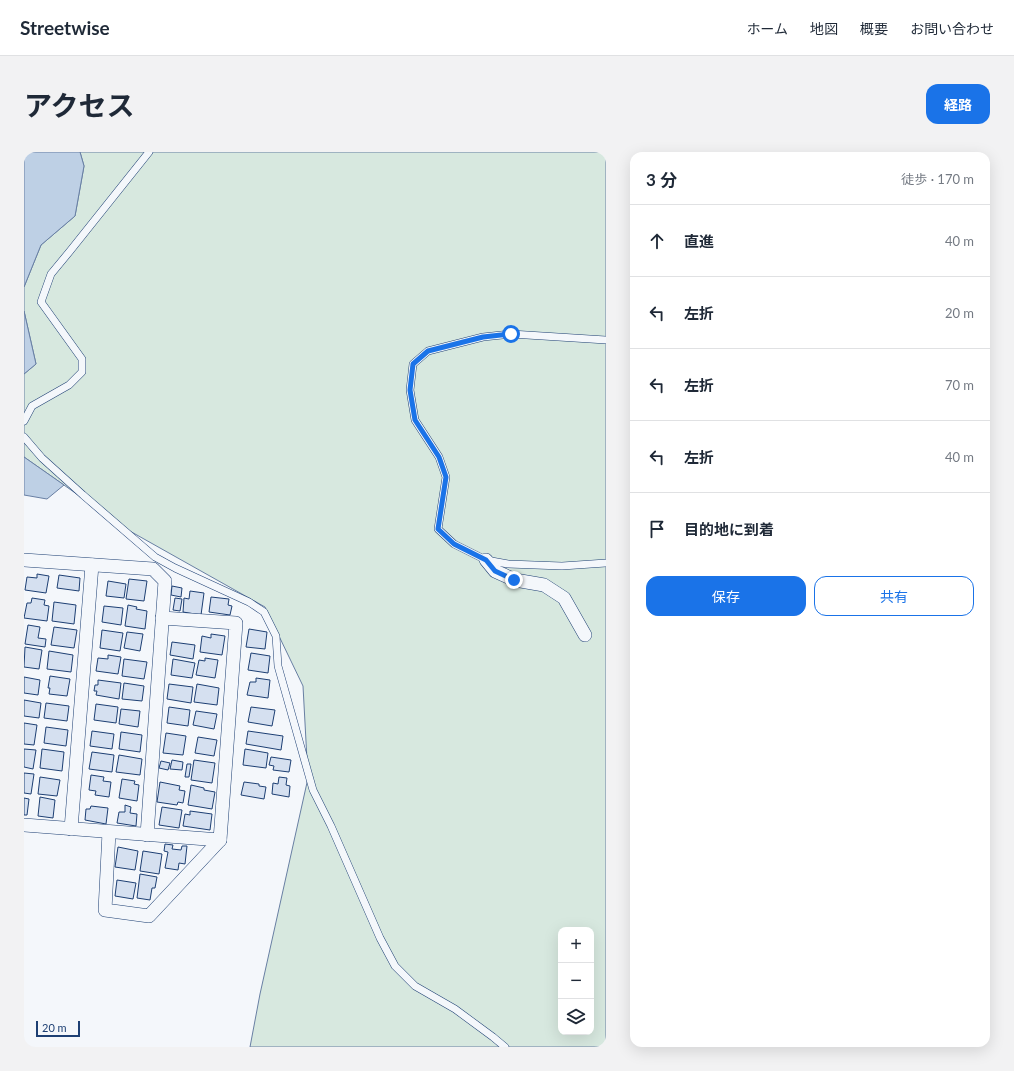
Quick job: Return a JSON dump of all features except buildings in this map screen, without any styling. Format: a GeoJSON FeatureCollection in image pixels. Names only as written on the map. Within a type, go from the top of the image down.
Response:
{"type":"FeatureCollection","features":[{"type":"Feature","properties":{"kind":"street"},"geometry":{"type":"LineString","coordinates":[[24,560],[153,568],[165,581],[147,835]]}},
{"type":"Feature","properties":{"kind":"street"},"geometry":{"type":"LineString","coordinates":[[486,560],[495,571],[514,580],[544,585],[564,598],[585,635]]}},
{"type":"Feature","properties":{"kind":"street"},"geometry":{"type":"LineString","coordinates":[[71,829],[92,565]]}},
{"type":"Feature","properties":{"kind":"street"},"geometry":{"type":"LineString","coordinates":[[109,832],[105,910],[149,916],[220,840],[236,623],[162,618]]}},
{"type":"Feature","properties":{"kind":"street"},"geometry":{"type":"LineString","coordinates":[[24,825],[220,840]]}},
{"type":"Feature","properties":{"kind":"lane"},"geometry":{"type":"LineString","coordinates":[[24,421],[32,406],[69,386],[82,372],[82,359],[41,302],[51,274],[148,152]]}},
{"type":"Feature","properties":{"kind":"lane"},"geometry":{"type":"LineString","coordinates":[[606,340],[511,334],[483,337],[428,351],[413,364],[410,390],[415,420],[439,457],[446,477],[438,529],[454,544],[486,560],[508,564],[562,566],[606,563]]}},
{"type":"Feature","properties":{"kind":"lane"},"geometry":{"type":"LineString","coordinates":[[24,437],[48,464],[155,557],[175,568],[249,602],[264,612],[276,636],[278,666],[313,790],[331,826],[380,938],[395,966],[416,986],[455,1009],[505,1047]]}},
{"type":"Feature","properties":{"kind":"shaded area"},"geometry":{"type":"Polygon","coordinates":[[[80,152],[606,152],[606,1047],[250,1047],[260,994],[308,778],[303,686],[265,607],[128,530],[24,457],[24,374],[36,364],[24,311],[24,287],[41,245],[75,216],[84,166],[80,152]]]}},
{"type":"Feature","properties":{"kind":"water"},"geometry":{"type":"Polygon","coordinates":[[[24,152],[80,152],[84,166],[75,216],[41,245],[24,287],[24,152]]]}},
{"type":"Feature","properties":{"kind":"water"},"geometry":{"type":"Polygon","coordinates":[[[24,311],[36,364],[24,374],[24,311]]]}},
{"type":"Feature","properties":{"kind":"water"},"geometry":{"type":"Polygon","coordinates":[[[24,457],[64,485],[47,499],[24,495],[24,457]]]}},
{"type":"Feature","properties":{"kind":"route"},"geometry":{"type":"LineString","coordinates":[[511,334],[483,337],[428,351],[413,364],[410,390],[415,420],[439,457],[446,477],[438,529],[454,544],[486,560],[495,571],[514,580]]}}]}
